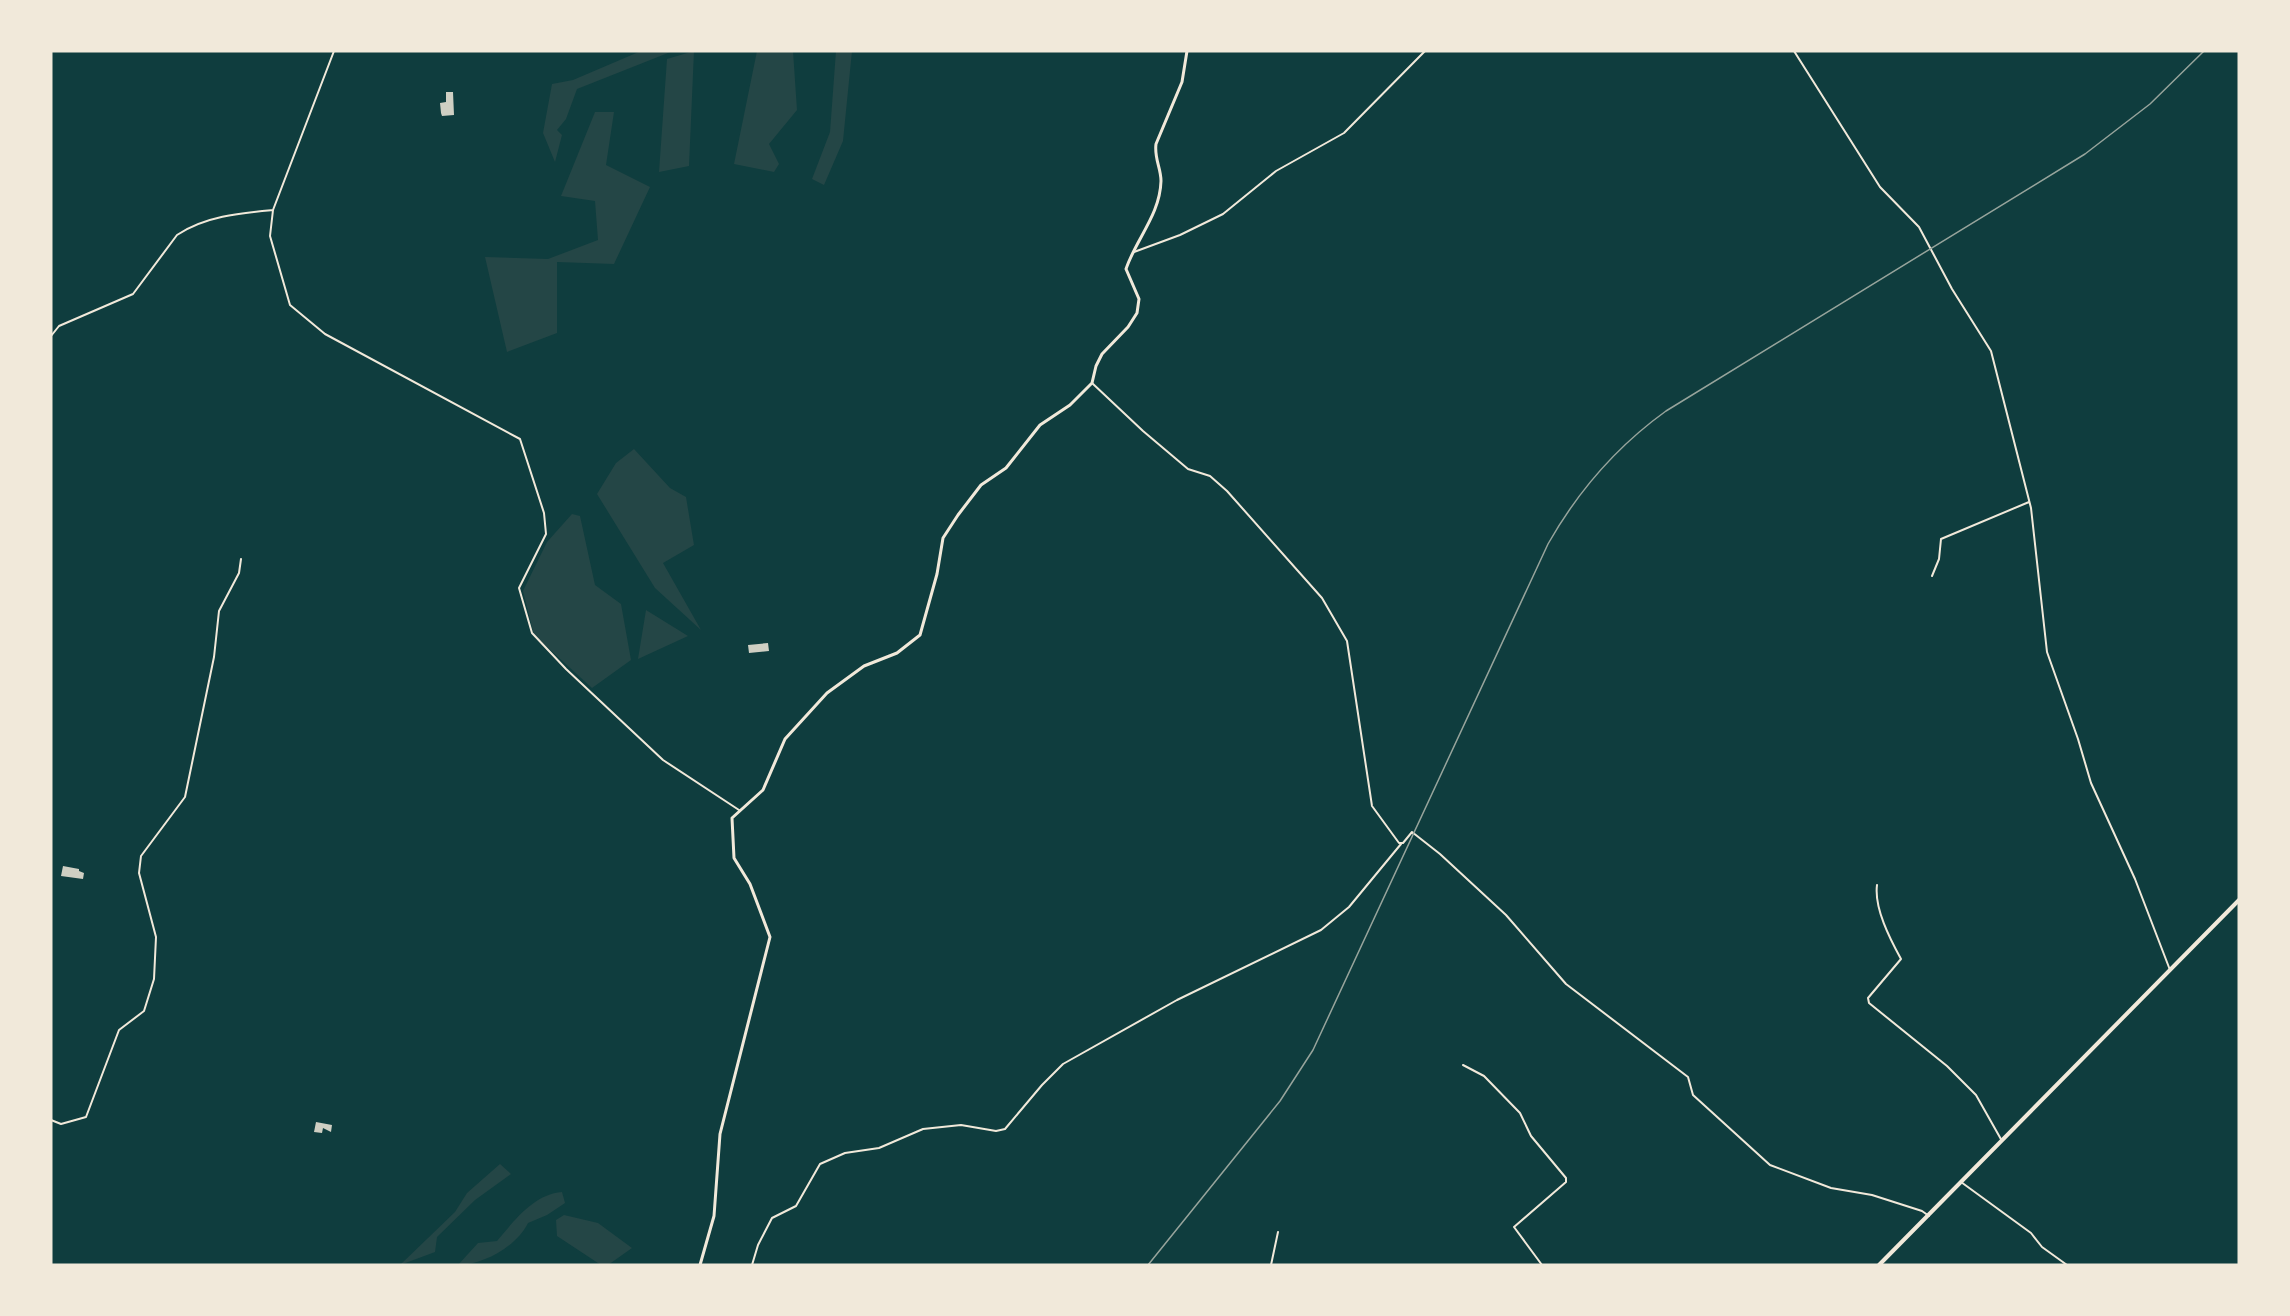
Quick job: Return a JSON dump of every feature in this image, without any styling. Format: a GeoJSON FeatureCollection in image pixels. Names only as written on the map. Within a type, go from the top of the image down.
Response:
{"type":"FeatureCollection","features":[{"type":"Feature","properties":{"kind":"main road"},"geometry":{"type":"LineString","coordinates":[[1879,1265],[2239,900]]}},
{"type":"Feature","properties":{"kind":"street"},"geometry":{"type":"LineString","coordinates":[[334,51],[273,210],[269,228],[290,304],[325,334],[520,439],[544,513],[546,534],[519,588],[532,633],[566,669],[663,760],[739,810]]}},
{"type":"Feature","properties":{"kind":"street"},"geometry":{"type":"LineString","coordinates":[[700,1265],[714,1216],[720,1134],[770,937],[750,884],[734,858],[732,818],[763,790],[785,739],[827,693],[864,666],[897,653],[920,635],[937,574],[943,538],[964,505],[981,485],[1006,468],[1040,425],[1070,405],[1092,382],[1102,354],[1128,327],[1140,305],[1126,269],[1150,223],[1159,193],[1161,179],[1154,155],[1156,144],[1182,82],[1187,51]]}},
{"type":"Feature","properties":{"kind":"street"},"geometry":{"type":"LineString","coordinates":[[1134,252],[1180,235],[1222,214],[1276,171],[1344,133],[1425,51]]}},
{"type":"Feature","properties":{"kind":"street"},"geometry":{"type":"LineString","coordinates":[[1794,51],[1880,187],[1919,226],[1952,288],[1989,345],[2029,502],[2047,652],[2091,783],[2137,885],[2154,934],[2170,970]]}},
{"type":"Feature","properties":{"kind":"street"},"geometry":{"type":"LineString","coordinates":[[51,336],[59,326],[133,294],[177,235],[185,230],[224,216],[273,210]]}},
{"type":"Feature","properties":{"kind":"street"},"geometry":{"type":"LineString","coordinates":[[1092,382],[1143,432],[1188,469],[1210,476],[1227,491],[1330,610],[1349,648],[1352,684],[1372,806],[1401,844]]}},
{"type":"Feature","properties":{"kind":"street"},"geometry":{"type":"LineString","coordinates":[[1932,576],[1939,560],[1941,539],[2029,502]]}},
{"type":"Feature","properties":{"kind":"street"},"geometry":{"type":"LineString","coordinates":[[51,1120],[62,1124],[86,1117],[118,1030],[144,1011],[154,979],[156,937],[139,873],[141,856],[185,797],[214,657],[219,611],[239,573],[241,559]]}},
{"type":"Feature","properties":{"kind":"street"},"geometry":{"type":"LineString","coordinates":[[752,1265],[772,1218],[796,1206],[820,1164],[845,1153],[879,1148],[923,1129],[962,1125],[996,1131],[1005,1130],[1042,1085],[1063,1064],[1177,1000],[1322,930],[1349,907],[1412,832],[1440,854],[1506,915],[1566,984],[1688,1077],[1693,1095],[1768,1164],[1822,1185],[1922,1210],[1929,1216]]}},
{"type":"Feature","properties":{"kind":"street"},"geometry":{"type":"LineString","coordinates":[[1877,885],[1876,893],[1886,932],[1900,959],[1868,998],[1869,1003],[1947,1066],[1976,1095],[2002,1141]]}},
{"type":"Feature","properties":{"kind":"street"},"geometry":{"type":"LineString","coordinates":[[1463,1065],[1484,1076],[1520,1113],[1531,1136],[1566,1178],[1566,1182],[1514,1227],[1542,1265]]}},
{"type":"Feature","properties":{"kind":"street"},"geometry":{"type":"LineString","coordinates":[[1961,1182],[2031,1233],[2042,1247],[2067,1265]]}},
{"type":"Feature","properties":{"kind":"street"},"geometry":{"type":"LineString","coordinates":[[1270,1265],[1278,1232]]}},
{"type":"Feature","properties":{"kind":"shaded area"},"geometry":{"type":"Polygon","coordinates":[[[641,51],[673,51],[577,89],[566,119],[557,130],[562,135],[555,162],[543,133],[552,84],[573,80],[641,51]]]}},
{"type":"Feature","properties":{"kind":"shaded area"},"geometry":{"type":"Polygon","coordinates":[[[694,51],[689,166],[659,172],[667,59],[694,51]]]}},
{"type":"Feature","properties":{"kind":"shaded area"},"geometry":{"type":"Polygon","coordinates":[[[757,51],[793,51],[797,110],[769,144],[779,164],[774,172],[734,164],[757,51]]]}},
{"type":"Feature","properties":{"kind":"shaded area"},"geometry":{"type":"Polygon","coordinates":[[[836,51],[852,51],[843,141],[824,185],[812,179],[830,132],[836,51]]]}},
{"type":"Feature","properties":{"kind":"shaded area"},"geometry":{"type":"Polygon","coordinates":[[[595,112],[614,112],[606,165],[650,187],[614,264],[557,262],[557,333],[507,352],[485,257],[548,259],[598,240],[595,201],[561,196],[595,112]]]}},
{"type":"Feature","properties":{"kind":"shaded area"},"geometry":{"type":"Polygon","coordinates":[[[634,449],[670,488],[686,497],[694,545],[663,563],[701,630],[655,588],[597,494],[616,463],[634,449]]]}},
{"type":"Feature","properties":{"kind":"shaded area"},"geometry":{"type":"Polygon","coordinates":[[[572,514],[580,516],[595,585],[621,604],[631,660],[592,688],[534,635],[523,591],[547,542],[572,514]]]}},
{"type":"Feature","properties":{"kind":"shaded area"},"geometry":{"type":"Polygon","coordinates":[[[646,610],[688,636],[638,659],[646,610]]]}},
{"type":"Feature","properties":{"kind":"shaded area"},"geometry":{"type":"Polygon","coordinates":[[[500,1164],[511,1174],[475,1200],[437,1237],[435,1252],[400,1265],[455,1212],[467,1193],[500,1164]]]}},
{"type":"Feature","properties":{"kind":"shaded area"},"geometry":{"type":"Polygon","coordinates":[[[562,1192],[565,1203],[547,1215],[528,1223],[516,1240],[507,1247],[478,1262],[458,1265],[478,1243],[497,1241],[534,1203],[562,1192]]]}},
{"type":"Feature","properties":{"kind":"shaded area"},"geometry":{"type":"Polygon","coordinates":[[[564,1215],[598,1223],[632,1248],[608,1265],[601,1265],[557,1236],[556,1220],[564,1215]]]}},
{"type":"Feature","properties":{"kind":"building"},"geometry":{"type":"Polygon","coordinates":[[[446,92],[453,92],[454,115],[442,116],[440,103],[446,102],[446,92]]]}},
{"type":"Feature","properties":{"kind":"building"},"geometry":{"type":"Polygon","coordinates":[[[768,643],[769,651],[749,653],[748,645],[768,643]]]}},
{"type":"Feature","properties":{"kind":"building"},"geometry":{"type":"Polygon","coordinates":[[[63,866],[79,869],[84,873],[83,879],[61,876],[63,866]]]}},
{"type":"Feature","properties":{"kind":"building"},"geometry":{"type":"Polygon","coordinates":[[[316,1122],[332,1125],[331,1132],[323,1128],[322,1133],[314,1132],[316,1122]]]}},
{"type":"Feature","properties":{"kind":"railway"},"geometry":{"type":"LineString","coordinates":[[1148,1265],[1280,1101],[1313,1050],[1548,544],[1585,488],[1615,455],[1666,411],[2085,154],[2150,104],[2204,51]]}}]}
